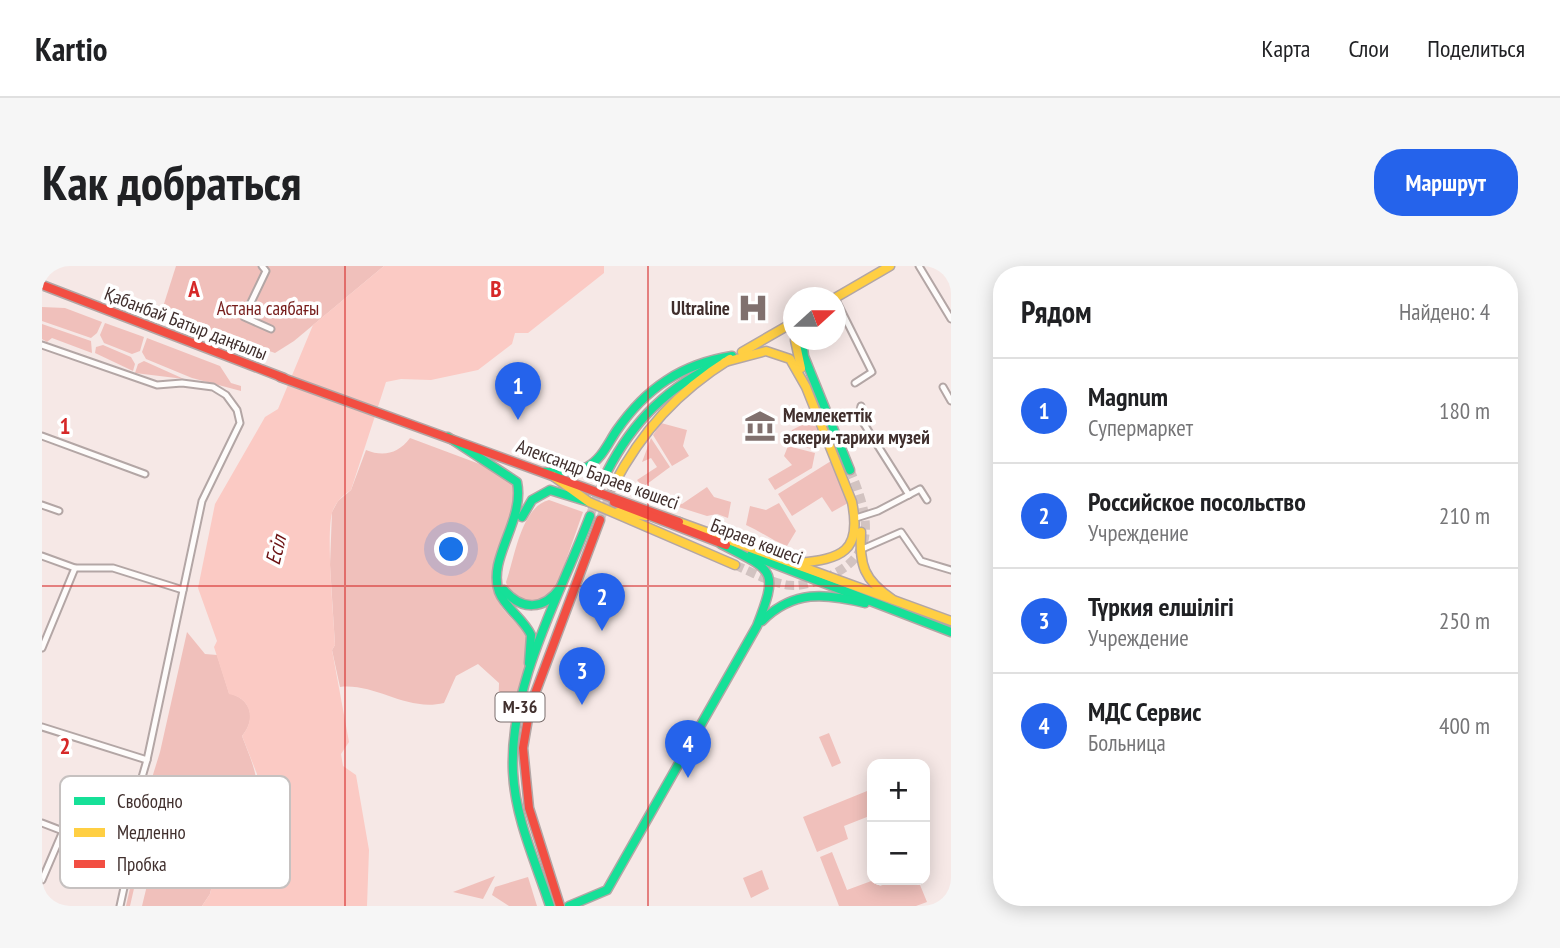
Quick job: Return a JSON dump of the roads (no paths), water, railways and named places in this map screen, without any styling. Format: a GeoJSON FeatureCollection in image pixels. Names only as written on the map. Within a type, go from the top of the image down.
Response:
{"type":"FeatureCollection","features":[{"type":"Feature","properties":{"kind":"main road"},"geometry":{"type":"LineString","coordinates":[[846,292],[879,269],[890,266]]}},
{"type":"Feature","properties":{"kind":"main road","name":"Қабанбай Батыр даңғылы"},"geometry":{"type":"LineString","coordinates":[[42,285],[280,377],[389,415]]}},
{"type":"Feature","properties":{"kind":"main road"},"geometry":{"type":"LineString","coordinates":[[613,486],[636,441],[658,412],[677,394],[783,328]]}},
{"type":"Feature","properties":{"kind":"main road"},"geometry":{"type":"LineString","coordinates":[[796,350],[798,361],[852,488],[858,517],[859,566],[865,579],[892,599]]}},
{"type":"Feature","properties":{"kind":"main road"},"geometry":{"type":"LineString","coordinates":[[803,350],[850,470]]}},
{"type":"Feature","properties":{"kind":"main road"},"geometry":{"type":"LineString","coordinates":[[725,362],[771,351],[784,354],[793,363],[858,517],[853,543],[840,558],[829,562],[797,563]]}},
{"type":"Feature","properties":{"kind":"main road"},"geometry":{"type":"LineString","coordinates":[[544,472],[580,470],[589,466],[601,454],[634,408],[662,382],[694,362],[737,355]]}},
{"type":"Feature","properties":{"kind":"main road"},"geometry":{"type":"LineString","coordinates":[[602,482],[623,440],[653,404],[688,376],[737,355]]}},
{"type":"Feature","properties":{"kind":"main road","name":"Александр Бараев көшесі"},"geometry":{"type":"LineString","coordinates":[[389,415],[797,563]]}},
{"type":"Feature","properties":{"kind":"main road"},"geometry":{"type":"LineString","coordinates":[[448,437],[483,462],[511,476],[520,491],[519,512],[497,573],[501,597],[519,614],[532,642],[532,653],[519,695],[516,722]]}},
{"type":"Feature","properties":{"kind":"main road"},"geometry":{"type":"LineString","coordinates":[[553,475],[589,502]]}},
{"type":"Feature","properties":{"kind":"main road","name":"Бараев көшесі"},"geometry":{"type":"LineString","coordinates":[[553,475],[646,516],[896,611],[936,621],[951,621]]}},
{"type":"Feature","properties":{"kind":"main road"},"geometry":{"type":"LineString","coordinates":[[573,565],[555,596],[537,607],[525,607],[508,596],[501,582],[525,509],[532,500],[545,492],[555,490],[589,502],[736,565]]}},
{"type":"Feature","properties":{"kind":"main road"},"geometry":{"type":"LineString","coordinates":[[613,512],[646,516]]}},
{"type":"Feature","properties":{"kind":"main road","name":"M-36"},"geometry":{"type":"LineString","coordinates":[[550,906],[517,799],[513,769],[516,722],[526,684],[590,516]]}},
{"type":"Feature","properties":{"kind":"main road","name":"M-36"},"geometry":{"type":"LineString","coordinates":[[560,906],[529,808],[523,748],[530,708],[600,520]]}},
{"type":"Feature","properties":{"kind":"main road"},"geometry":{"type":"LineString","coordinates":[[569,906],[607,890],[757,626],[771,589],[770,577],[756,562],[721,544]]}},
{"type":"Feature","properties":{"kind":"main road","name":"Бараев көшесі"},"geometry":{"type":"LineString","coordinates":[[797,563],[892,599],[936,621],[951,632]]}},
{"type":"Feature","properties":{"kind":"main road"},"geometry":{"type":"LineString","coordinates":[[757,626],[781,604],[807,594],[833,595],[896,611]]}},
{"type":"Feature","properties":{"kind":"street"},"geometry":{"type":"LineString","coordinates":[[262,266],[266,271],[244,317],[271,329]]}},
{"type":"Feature","properties":{"kind":"street"},"geometry":{"type":"LineString","coordinates":[[919,266],[951,319]]}},
{"type":"Feature","properties":{"kind":"street"},"geometry":{"type":"LineString","coordinates":[[846,320],[873,372],[855,383]]}},
{"type":"Feature","properties":{"kind":"street"},"geometry":{"type":"LineString","coordinates":[[42,345],[157,385],[182,383],[213,387],[226,395],[237,411],[240,423],[237,435],[202,501],[141,776]]}},
{"type":"Feature","properties":{"kind":"street"},"geometry":{"type":"LineString","coordinates":[[943,387],[951,401]]}},
{"type":"Feature","properties":{"kind":"street"},"geometry":{"type":"LineString","coordinates":[[861,406],[859,416],[909,495]]}},
{"type":"Feature","properties":{"kind":"street"},"geometry":{"type":"LineString","coordinates":[[42,436],[145,474]]}},
{"type":"Feature","properties":{"kind":"street"},"geometry":{"type":"LineString","coordinates":[[858,517],[920,489],[926,500]]}},
{"type":"Feature","properties":{"kind":"street"},"geometry":{"type":"LineString","coordinates":[[42,505],[59,511]]}},
{"type":"Feature","properties":{"kind":"street"},"geometry":{"type":"LineString","coordinates":[[859,550],[901,532],[921,561],[951,570]]}},
{"type":"Feature","properties":{"kind":"street"},"geometry":{"type":"LineString","coordinates":[[42,556],[75,568],[113,568],[183,590]]}},
{"type":"Feature","properties":{"kind":"street"},"geometry":{"type":"LineString","coordinates":[[42,648],[75,568]]}},
{"type":"Feature","properties":{"kind":"street"},"geometry":{"type":"LineString","coordinates":[[42,727],[146,760]]}},
{"type":"Feature","properties":{"kind":"street"},"geometry":{"type":"LineString","coordinates":[[42,823],[60,830]]}},
{"type":"Feature","properties":{"kind":"street"},"geometry":{"type":"LineString","coordinates":[[42,880],[60,838]]}},
{"type":"Feature","properties":{"kind":"street"},"geometry":{"type":"LineString","coordinates":[[120,906],[124,888]]}},
{"type":"Feature","properties":{"kind":"water","name":"Есіл"},"geometry":{"type":"Polygon","coordinates":[[[384,266],[604,266],[604,273],[528,333],[515,333],[512,344],[478,370],[431,380],[401,379],[386,382],[351,490],[340,498],[333,510],[330,536],[335,645],[332,650],[349,742],[341,754],[343,766],[356,775],[369,850],[367,906],[202,906],[211,888],[290,888],[290,776],[257,776],[242,736],[249,723],[249,710],[242,700],[229,694],[214,647],[217,641],[198,588],[215,504],[265,417],[278,409],[313,325],[384,266]]]}},
{"type":"Feature","properties":{"kind":"tunnel"},"geometry":{"type":"LineString","coordinates":[[735,565],[787,585],[803,585],[846,567],[857,556],[863,544],[865,530],[865,516],[850,470]]}},
{"type":"Feature","properties":{"kind":"tunnel"},"geometry":{"type":"LineString","coordinates":[[590,516],[602,482]]}},
{"type":"Feature","properties":{"kind":"tunnel"},"geometry":{"type":"LineString","coordinates":[[600,520],[613,486]]}},
{"type":"Feature","properties":{"kind":"place","name":"Ultraline"},"geometry":{"type":"Point","coordinates":[753,308]}},
{"type":"Feature","properties":{"kind":"place","name":"Magnum"},"geometry":{"type":"Point","coordinates":[518,420]}},
{"type":"Feature","properties":{"kind":"place","name":"Мемлекеттік әскери-тарихи музей"},"geometry":{"type":"Point","coordinates":[760,426]}},
{"type":"Feature","properties":{"kind":"place","name":"Российское посольство"},"geometry":{"type":"Point","coordinates":[602,631]}},
{"type":"Feature","properties":{"kind":"place","name":"Түркия елшілігі"},"geometry":{"type":"Point","coordinates":[582,705]}},
{"type":"Feature","properties":{"kind":"place","name":"МДС Сервис"},"geometry":{"type":"Point","coordinates":[688,778]}},
{"type":"Feature","properties":{"kind":"park label","name":"Астана саябағы"},"geometry":{"type":"Point","coordinates":[268,308]}}]}
